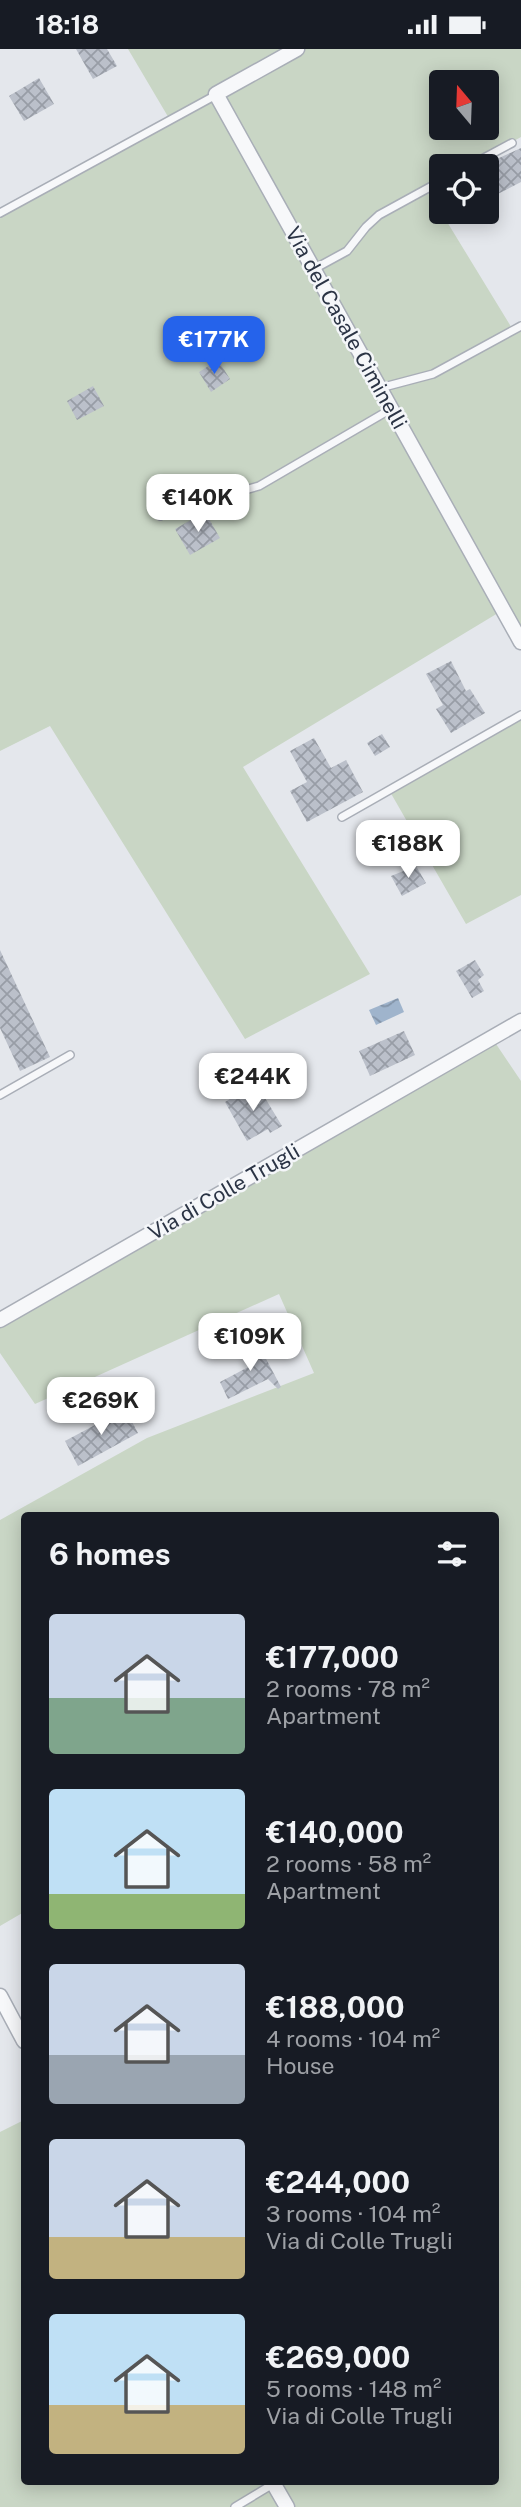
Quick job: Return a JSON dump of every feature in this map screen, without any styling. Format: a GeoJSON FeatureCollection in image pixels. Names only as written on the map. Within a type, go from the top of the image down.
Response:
{"type":"FeatureCollection","features":[{"type":"Feature","properties":{"kind":"street"},"geometry":{"type":"LineString","coordinates":[[216,94],[297,49]]}},
{"type":"Feature","properties":{"kind":"street","name":"Via del Casale Ciminelli"},"geometry":{"type":"LineString","coordinates":[[216,94],[521,642]]}},
{"type":"Feature","properties":{"kind":"street","name":"Via di Colle Trugli"},"geometry":{"type":"LineString","coordinates":[[0,1320],[521,1021]]}},
{"type":"Feature","properties":{"kind":"street"},"geometry":{"type":"LineString","coordinates":[[0,1996],[21,2035]]}},
{"type":"Feature","properties":{"kind":"street"},"geometry":{"type":"LineString","coordinates":[[274,2485],[287,2507]]}},
{"type":"Feature","properties":{"kind":"lane"},"geometry":{"type":"LineString","coordinates":[[0,213],[216,94]]}},
{"type":"Feature","properties":{"kind":"lane"},"geometry":{"type":"LineString","coordinates":[[491,154],[512,143]]}},
{"type":"Feature","properties":{"kind":"lane"},"geometry":{"type":"LineString","coordinates":[[314,269],[348,251],[379,215],[429,188]]}},
{"type":"Feature","properties":{"kind":"lane"},"geometry":{"type":"LineString","coordinates":[[380,388],[433,375],[521,326]]}},
{"type":"Feature","properties":{"kind":"lane"},"geometry":{"type":"LineString","coordinates":[[160,516],[195,498],[243,492],[259,486],[391,409]]}},
{"type":"Feature","properties":{"kind":"lane"},"geometry":{"type":"LineString","coordinates":[[342,817],[521,715]]}},
{"type":"Feature","properties":{"kind":"lane"},"geometry":{"type":"LineString","coordinates":[[0,1095],[70,1055]]}},
{"type":"Feature","properties":{"kind":"lane"},"geometry":{"type":"LineString","coordinates":[[235,2507],[270,2485]]}},
{"type":"Feature","properties":{"kind":"green space"},"geometry":{"type":"Polygon","coordinates":[[[128,49],[521,49],[521,137],[491,154],[429,154],[427,189],[429,224],[448,224],[513,330],[521,326],[521,642],[503,610],[243,767],[370,974],[245,1039],[50,726],[0,751],[0,211],[170,120],[128,49]]]}},
{"type":"Feature","properties":{"kind":"green space"},"geometry":{"type":"Polygon","coordinates":[[[521,715],[521,895],[466,924],[389,790],[521,715]]]}},
{"type":"Feature","properties":{"kind":"green space"},"geometry":{"type":"Polygon","coordinates":[[[492,1038],[521,1081],[521,2507],[0,2507],[0,2132],[21,2122],[21,2485],[499,2485],[499,1512],[21,1512],[21,1914],[0,1926],[0,1520],[147,1438],[314,1373],[279,1294],[35,1404],[0,1353],[0,1320],[492,1038]]]}},
{"type":"Feature","properties":{"kind":"water"},"geometry":{"type":"Polygon","coordinates":[[[398,998],[404,1012],[376,1025],[369,1010],[398,998]]]}},
{"type":"Feature","properties":{"kind":"building"},"geometry":{"type":"Polygon","coordinates":[[[76,49],[107,49],[117,66],[93,79],[76,49]]]}},
{"type":"Feature","properties":{"kind":"building"},"geometry":{"type":"Polygon","coordinates":[[[39,78],[54,104],[24,121],[9,96],[39,78]]]}},
{"type":"Feature","properties":{"kind":"building"},"geometry":{"type":"Polygon","coordinates":[[[521,148],[521,182],[499,193],[499,158],[521,148]]]}},
{"type":"Feature","properties":{"kind":"building"},"geometry":{"type":"Polygon","coordinates":[[[218,360],[230,379],[211,392],[199,372],[218,360]]]}},
{"type":"Feature","properties":{"kind":"building"},"geometry":{"type":"Polygon","coordinates":[[[93,386],[104,406],[77,420],[67,401],[93,386]]]}},
{"type":"Feature","properties":{"kind":"building"},"geometry":{"type":"Polygon","coordinates":[[[205,512],[220,538],[190,555],[175,529],[205,512]]]}},
{"type":"Feature","properties":{"kind":"building"},"geometry":{"type":"Polygon","coordinates":[[[451,661],[466,691],[470,689],[485,713],[451,733],[436,709],[443,705],[426,674],[451,661]]]}},
{"type":"Feature","properties":{"kind":"building"},"geometry":{"type":"Polygon","coordinates":[[[382,734],[390,747],[375,756],[367,743],[382,734]]]}},
{"type":"Feature","properties":{"kind":"building"},"geometry":{"type":"Polygon","coordinates":[[[314,738],[331,768],[346,760],[363,792],[307,822],[290,791],[307,782],[290,751],[314,738]]]}},
{"type":"Feature","properties":{"kind":"building"},"geometry":{"type":"Polygon","coordinates":[[[416,866],[426,883],[402,896],[391,876],[416,866]]]}},
{"type":"Feature","properties":{"kind":"building"},"geometry":{"type":"Polygon","coordinates":[[[0,950],[50,1057],[20,1071],[0,1028],[0,950]]]}},
{"type":"Feature","properties":{"kind":"building"},"geometry":{"type":"Polygon","coordinates":[[[475,960],[484,975],[478,980],[484,991],[472,998],[456,971],[475,960]]]}},
{"type":"Feature","properties":{"kind":"building"},"geometry":{"type":"Polygon","coordinates":[[[404,1031],[415,1055],[370,1076],[359,1051],[404,1031]]]}},
{"type":"Feature","properties":{"kind":"building"},"geometry":{"type":"Polygon","coordinates":[[[256,1083],[282,1126],[270,1133],[268,1129],[247,1141],[225,1102],[256,1083]]]}},
{"type":"Feature","properties":{"kind":"building"},"geometry":{"type":"Polygon","coordinates":[[[255,1338],[281,1387],[278,1389],[268,1379],[228,1399],[220,1382],[254,1364],[241,1351],[255,1338]]]}},
{"type":"Feature","properties":{"kind":"building"},"geometry":{"type":"Polygon","coordinates":[[[125,1409],[138,1433],[78,1466],[65,1441],[125,1409]]]}}]}
